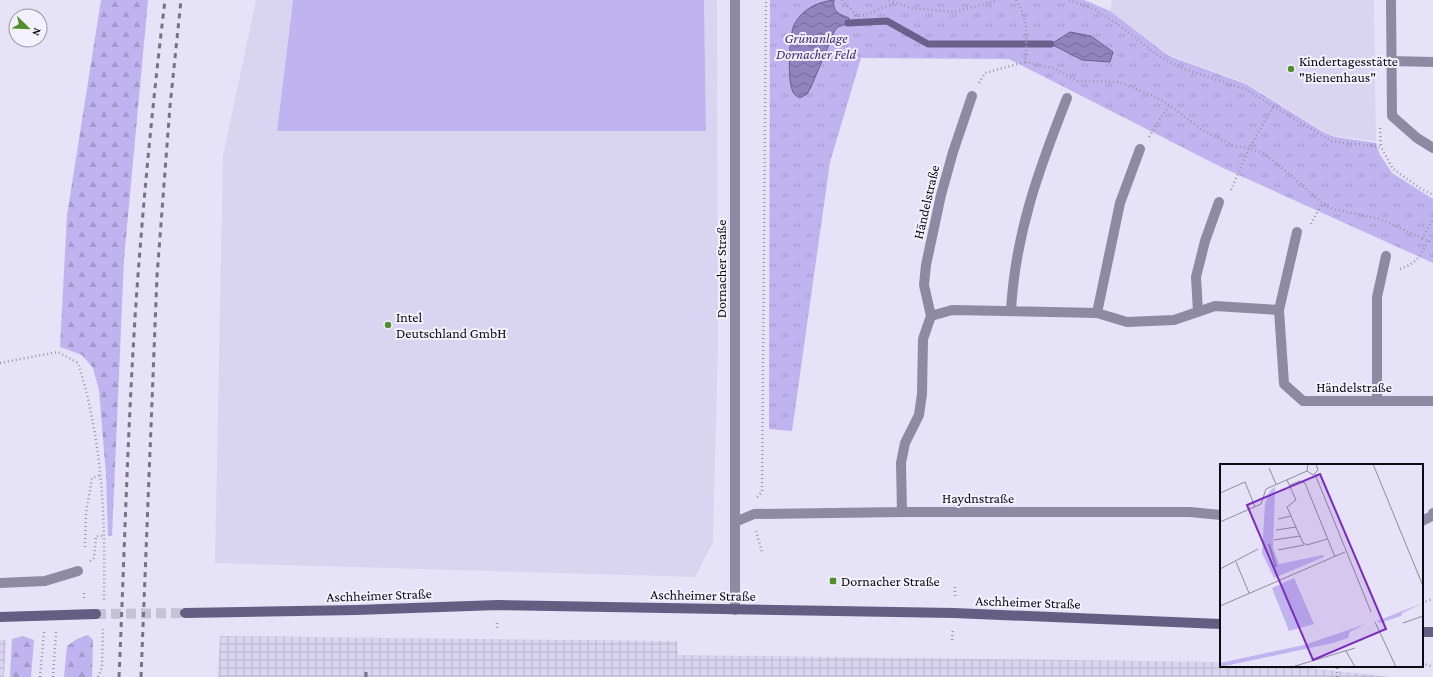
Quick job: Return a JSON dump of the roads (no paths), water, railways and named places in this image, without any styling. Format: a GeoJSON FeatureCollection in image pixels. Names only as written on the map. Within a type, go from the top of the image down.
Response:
{"type":"FeatureCollection","features":[{"type":"Feature","properties":{"kind":"main road","name":"Aschheimer Straße"},"geometry":{"type":"LineString","coordinates":[[185,612],[348,610],[498,605],[954,613],[1220,624]]}},
{"type":"Feature","properties":{"kind":"main road"},"geometry":{"type":"LineString","coordinates":[[0,617],[96,614]]}},
{"type":"Feature","properties":{"kind":"street","name":"Dornacher Straße"},"geometry":{"type":"LineString","coordinates":[[735,0],[735,610]]}},
{"type":"Feature","properties":{"kind":"street"},"geometry":{"type":"LineString","coordinates":[[1391,0],[1392,116],[1417,138],[1433,148]]}},
{"type":"Feature","properties":{"kind":"street"},"geometry":{"type":"LineString","coordinates":[[1391,62],[1433,62]]}},
{"type":"Feature","properties":{"kind":"street","name":"Händelstraße"},"geometry":{"type":"LineString","coordinates":[[931,316],[924,285],[926,265],[941,195],[953,152],[972,96]]}},
{"type":"Feature","properties":{"kind":"street"},"geometry":{"type":"LineString","coordinates":[[1011,312],[1013,282],[1020,240],[1043,159],[1068,98]]}},
{"type":"Feature","properties":{"kind":"street"},"geometry":{"type":"LineString","coordinates":[[1097,313],[1120,203],[1140,150]]}},
{"type":"Feature","properties":{"kind":"street"},"geometry":{"type":"LineString","coordinates":[[1198,312],[1196,277],[1205,241],[1218,206]]}},
{"type":"Feature","properties":{"kind":"street","name":"Händelstraße"},"geometry":{"type":"LineString","coordinates":[[1298,232],[1279,310],[1284,384],[1303,401],[1433,401]]}},
{"type":"Feature","properties":{"kind":"street"},"geometry":{"type":"LineString","coordinates":[[1377,401],[1377,297],[1386,256]]}},
{"type":"Feature","properties":{"kind":"street"},"geometry":{"type":"LineString","coordinates":[[902,512],[901,463],[905,443],[919,415],[922,394],[923,339],[931,316],[952,310],[1097,313],[1127,322],[1174,320],[1215,306],[1279,310]]}},
{"type":"Feature","properties":{"kind":"street","name":"Haydnstraße"},"geometry":{"type":"LineString","coordinates":[[735,522],[754,514],[902,512],[1190,512],[1220,515]]}},
{"type":"Feature","properties":{"kind":"street"},"geometry":{"type":"LineString","coordinates":[[1423,520],[1432,516],[1433,513]]}},
{"type":"Feature","properties":{"kind":"street"},"geometry":{"type":"LineString","coordinates":[[0,582],[45,581],[78,570]]}},
{"type":"Feature","properties":{"kind":"water"},"geometry":{"type":"Polygon","coordinates":[[[834,0],[835,10],[849,18],[848,23],[838,27],[835,30],[811,87],[807,94],[800,98],[793,93],[789,69],[791,39],[794,25],[797,19],[811,7],[822,2],[834,0]]]}},
{"type":"Feature","properties":{"kind":"water"},"geometry":{"type":"Polygon","coordinates":[[[1070,32],[1091,36],[1113,52],[1110,62],[1082,60],[1051,44],[1070,32]]]}},
{"type":"Feature","properties":{"kind":"waterway"},"geometry":{"type":"LineString","coordinates":[[848,23],[887,21],[928,44],[1051,44]]}},
{"type":"Feature","properties":{"kind":"tunnel"},"geometry":{"type":"LineString","coordinates":[[96,614],[185,613]]}},
{"type":"Feature","properties":{"kind":"railway"},"geometry":{"type":"LineString","coordinates":[[119,677],[129,426],[135,325],[147,172],[165,0]]}},
{"type":"Feature","properties":{"kind":"railway"},"geometry":{"type":"LineString","coordinates":[[141,677],[157,276],[170,106],[181,0]]}},
{"type":"Feature","properties":{"kind":"railway"},"geometry":{"type":"LineString","coordinates":[[366,669],[366,677]]}},
{"type":"Feature","properties":{"kind":"place","name":"Kindertagesstätte \"Bienenhaus\""},"geometry":{"type":"Point","coordinates":[1291,69]}},
{"type":"Feature","properties":{"kind":"place","name":"Intel Deutschland GmbH"},"geometry":{"type":"Point","coordinates":[388,325]}},
{"type":"Feature","properties":{"kind":"place","name":"Dornacher Straße"},"geometry":{"type":"Point","coordinates":[833,581]}},
{"type":"Feature","properties":{"kind":"park label","name":"Grünanlage Dornacher Feld"},"geometry":{"type":"Point","coordinates":[816,46]}}]}
